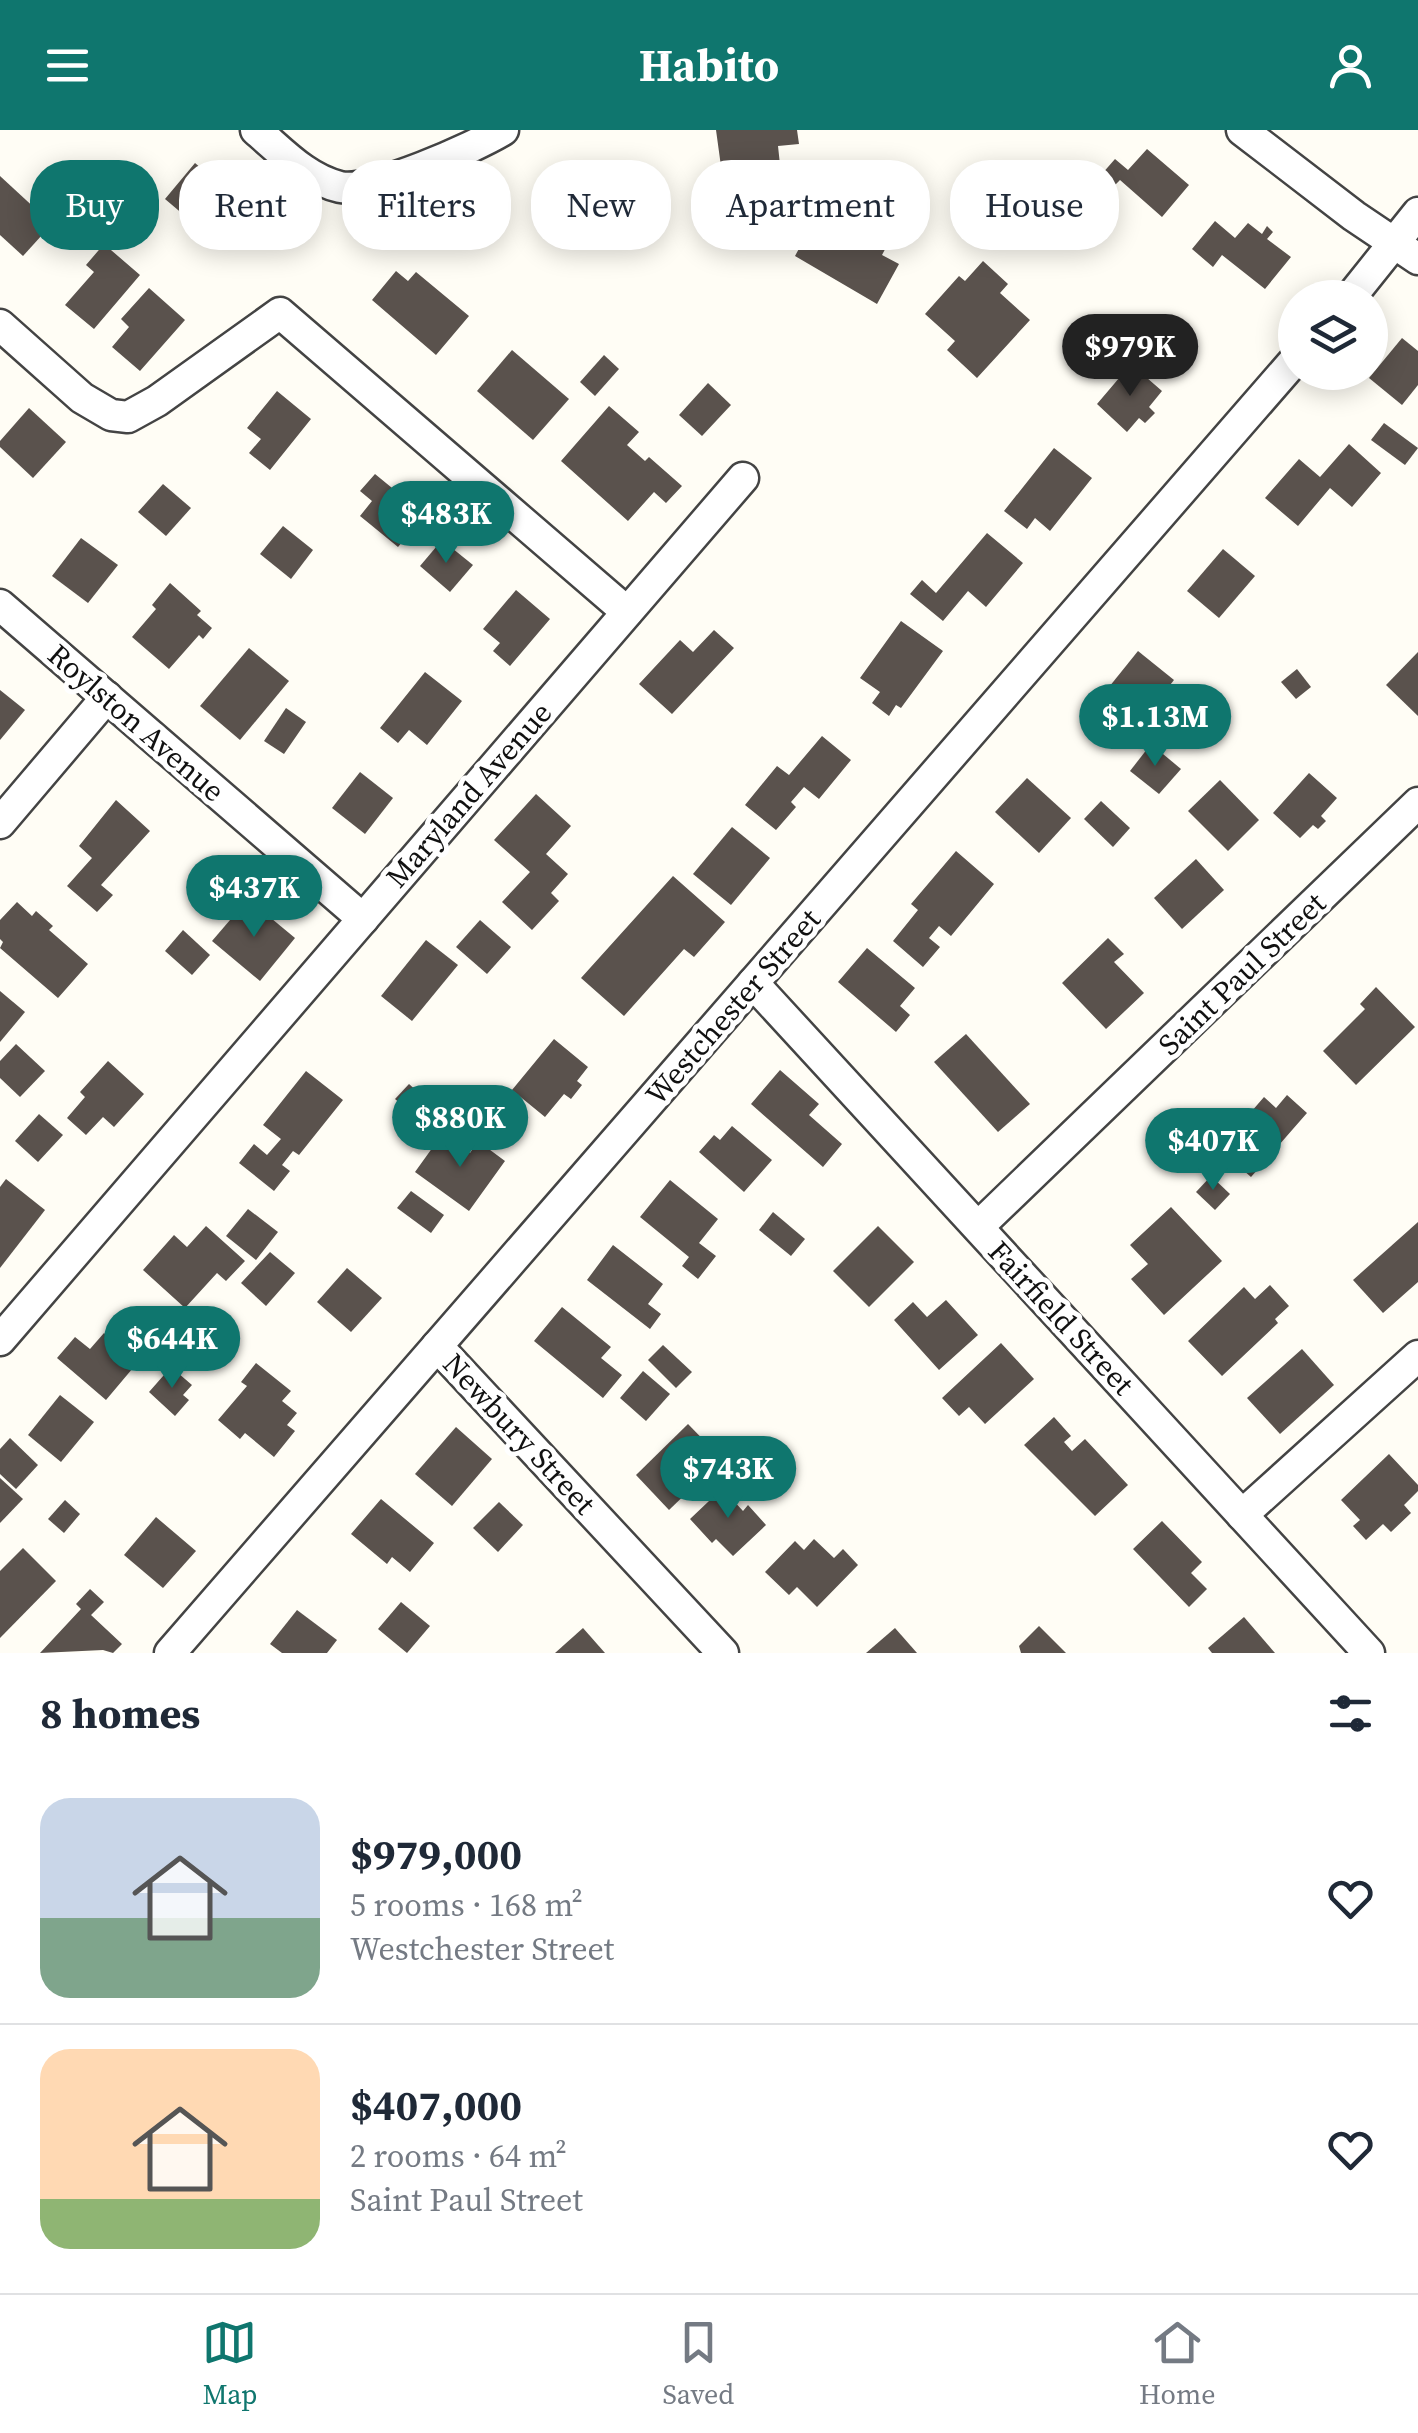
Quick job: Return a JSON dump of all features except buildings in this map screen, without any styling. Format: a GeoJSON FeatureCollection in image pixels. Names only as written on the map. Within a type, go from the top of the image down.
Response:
{"type":"FeatureCollection","features":[{"type":"Feature","properties":{"kind":"street"},"geometry":{"type":"LineString","coordinates":[[256,130],[307,173],[344,188],[410,172],[503,130]]}},
{"type":"Feature","properties":{"kind":"street"},"geometry":{"type":"LineString","coordinates":[[1242,130],[1354,216],[1408,251]]}},
{"type":"Feature","properties":{"kind":"street"},"geometry":{"type":"LineString","coordinates":[[1372,280],[1408,251],[1418,213]]}},
{"type":"Feature","properties":{"kind":"street"},"geometry":{"type":"LineString","coordinates":[[0,325],[82,398],[111,415],[128,416],[157,402],[280,314],[628,612]]}},
{"type":"Feature","properties":{"kind":"street","name":"Westchester Street"},"geometry":{"type":"LineString","coordinates":[[170,1653],[1278,380]]}},
{"type":"Feature","properties":{"kind":"street","name":"Maryland Avenue"},"geometry":{"type":"LineString","coordinates":[[0,1340],[743,478]]}},
{"type":"Feature","properties":{"kind":"street","name":"Roylston Avenue"},"geometry":{"type":"LineString","coordinates":[[0,605],[363,919]]}},
{"type":"Feature","properties":{"kind":"street"},"geometry":{"type":"LineString","coordinates":[[0,823],[107,697]]}},
{"type":"Feature","properties":{"kind":"street","name":"Saint Paul Street"},"geometry":{"type":"LineString","coordinates":[[978,1227],[1418,803]]}},
{"type":"Feature","properties":{"kind":"street","name":"Fairfield Street"},"geometry":{"type":"LineString","coordinates":[[754,983],[1369,1653]]}},
{"type":"Feature","properties":{"kind":"street","name":"Newbury Street"},"geometry":{"type":"LineString","coordinates":[[437,1346],[723,1653]]}},
{"type":"Feature","properties":{"kind":"street"},"geometry":{"type":"LineString","coordinates":[[1242,1515],[1418,1356]]}}]}
